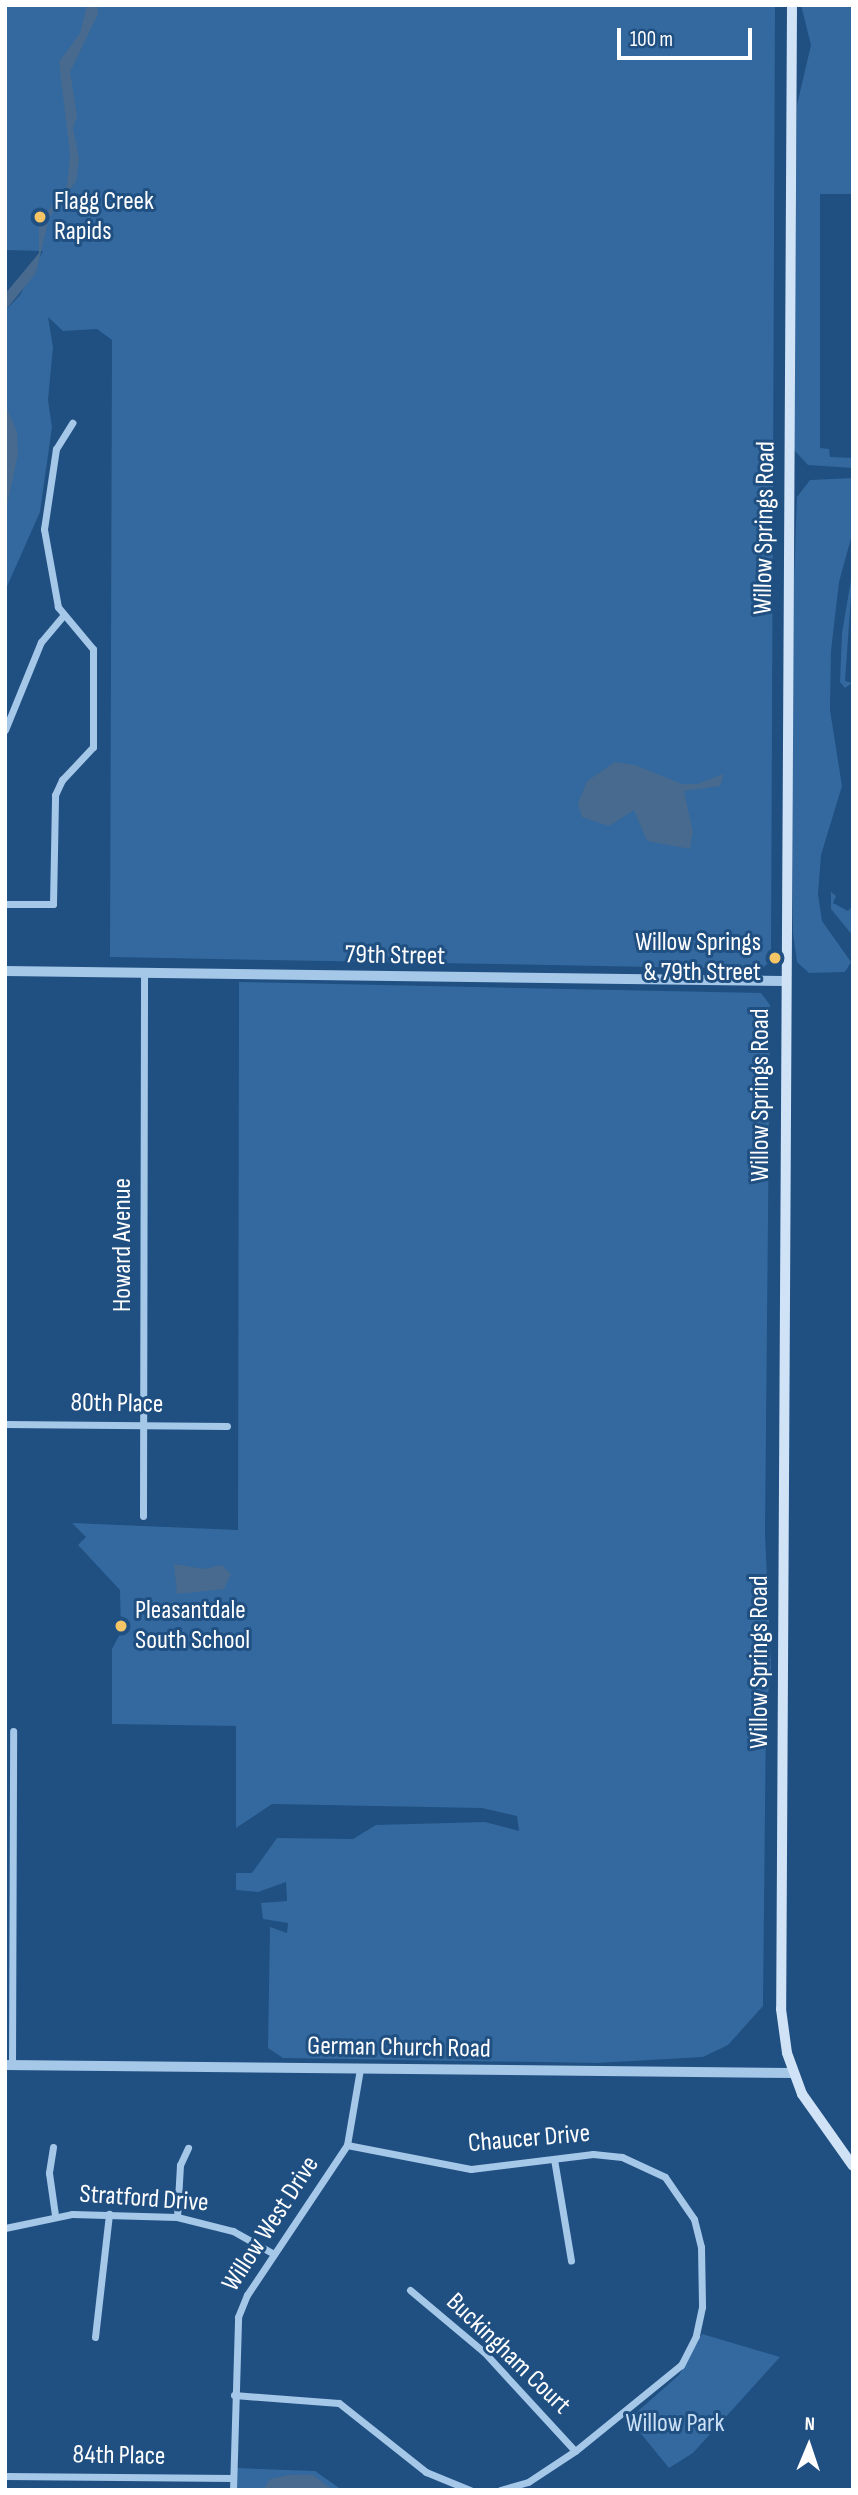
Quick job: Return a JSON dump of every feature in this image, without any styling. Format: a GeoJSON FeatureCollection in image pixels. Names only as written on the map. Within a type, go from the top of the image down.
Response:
{"type":"FeatureCollection","features":[{"type":"Feature","properties":{"kind":"main road","name":"Willow Springs Road"},"geometry":{"type":"LineString","coordinates":[[793,5],[783,981],[780,1980],[783,2038],[793,2073],[819,2124],[853,2166]]}},
{"type":"Feature","properties":{"kind":"street"},"geometry":{"type":"LineString","coordinates":[[5,904],[53,904],[55,795],[62,780],[93,747],[93,649],[63,615],[55,600],[44,529],[56,449],[72,423]]}},
{"type":"Feature","properties":{"kind":"street"},"geometry":{"type":"LineString","coordinates":[[5,730],[41,642],[63,615]]}},
{"type":"Feature","properties":{"kind":"street","name":"79th Street"},"geometry":{"type":"LineString","coordinates":[[5,971],[144,975],[783,981]]}},
{"type":"Feature","properties":{"kind":"street","name":"Howard Avenue"},"geometry":{"type":"LineString","coordinates":[[143,1516],[144,975]]}},
{"type":"Feature","properties":{"kind":"street","name":"80th Place"},"geometry":{"type":"LineString","coordinates":[[5,1423],[227,1426]]}},
{"type":"Feature","properties":{"kind":"street"},"geometry":{"type":"LineString","coordinates":[[8,2066],[13,1731]]}},
{"type":"Feature","properties":{"kind":"street","name":"German Church Road"},"geometry":{"type":"LineString","coordinates":[[8,2066],[793,2073]]}},
{"type":"Feature","properties":{"kind":"street","name":"Willow West Drive"},"geometry":{"type":"LineString","coordinates":[[233,2490],[233,2395],[238,2317],[274,2254],[347,2146],[360,2069]]}},
{"type":"Feature","properties":{"kind":"street","name":"Chaucer Drive"},"geometry":{"type":"LineString","coordinates":[[347,2146],[471,2169],[606,2154],[652,2168],[686,2203],[701,2247],[702,2306],[689,2352],[672,2374],[632,2409],[575,2451],[528,2482],[500,2490]]}},
{"type":"Feature","properties":{"kind":"street"},"geometry":{"type":"LineString","coordinates":[[53,2147],[49,2174],[55,2215]]}},
{"type":"Feature","properties":{"kind":"street"},"geometry":{"type":"LineString","coordinates":[[177,2217],[180,2165],[188,2148]]}},
{"type":"Feature","properties":{"kind":"street"},"geometry":{"type":"LineString","coordinates":[[554,2159],[571,2261]]}},
{"type":"Feature","properties":{"kind":"street"},"geometry":{"type":"LineString","coordinates":[[95,2337],[109,2214]]}},
{"type":"Feature","properties":{"kind":"street","name":"Stratford Drive"},"geometry":{"type":"LineString","coordinates":[[5,2228],[55,2215],[177,2217],[233,2231],[274,2254]]}},
{"type":"Feature","properties":{"kind":"street","name":"Buckingham Court"},"geometry":{"type":"LineString","coordinates":[[410,2290],[484,2352],[575,2451]]}},
{"type":"Feature","properties":{"kind":"street"},"geometry":{"type":"LineString","coordinates":[[233,2395],[339,2403],[426,2472],[470,2490]]}},
{"type":"Feature","properties":{"kind":"street","name":"84th Place"},"geometry":{"type":"LineString","coordinates":[[5,2476],[233,2478]]}},
{"type":"Feature","properties":{"kind":"green space"},"geometry":{"type":"Polygon","coordinates":[[[5,5],[775,5],[771,961],[761,969],[110,957],[112,340],[97,329],[63,331],[48,317],[53,347],[48,400],[52,427],[40,512],[5,591],[5,311],[20,295],[43,251],[5,250],[5,5]]]}},
{"type":"Feature","properties":{"kind":"green space"},"geometry":{"type":"Polygon","coordinates":[[[801,5],[853,5],[853,194],[820,194],[820,448],[829,449],[830,457],[853,458],[853,468],[808,465],[793,449],[797,105],[811,45],[801,5]]]}},
{"type":"Feature","properties":{"kind":"green space"},"geometry":{"type":"Polygon","coordinates":[[[853,478],[853,531],[839,582],[831,651],[830,710],[842,786],[821,855],[818,894],[822,921],[851,962],[845,972],[809,973],[797,962],[793,933],[791,660],[797,497],[810,480],[853,478]]]}},
{"type":"Feature","properties":{"kind":"green space"},"geometry":{"type":"Polygon","coordinates":[[[853,568],[845,681],[852,683],[845,688],[840,682],[842,633],[853,568]]]}},
{"type":"Feature","properties":{"kind":"green space"},"geometry":{"type":"Polygon","coordinates":[[[831,892],[836,896],[833,903],[848,911],[853,905],[853,936],[831,909],[831,892]]]}},
{"type":"Feature","properties":{"kind":"green space"},"geometry":{"type":"Polygon","coordinates":[[[239,982],[761,993],[770,1005],[765,1534],[771,1667],[766,1713],[763,2006],[728,2045],[703,2057],[596,2063],[283,2058],[268,2048],[270,1927],[287,1933],[288,1923],[263,1919],[261,1903],[287,1901],[286,1882],[258,1892],[236,1890],[236,1873],[252,1873],[277,1838],[353,1839],[376,1825],[485,1822],[519,1831],[517,1816],[482,1808],[272,1804],[236,1828],[236,1726],[112,1724],[112,1649],[121,1632],[120,1590],[78,1545],[86,1537],[72,1523],[238,1530],[239,982]]]}},
{"type":"Feature","properties":{"kind":"green space","name":"Willow Park"},"geometry":{"type":"Polygon","coordinates":[[[702,2334],[780,2357],[693,2453],[669,2468],[629,2419],[679,2375],[702,2334]]]}},
{"type":"Feature","properties":{"kind":"green space"},"geometry":{"type":"Polygon","coordinates":[[[237,2468],[315,2471],[342,2490],[237,2490],[237,2468]]]}},
{"type":"Feature","properties":{"kind":"shaded area"},"geometry":{"type":"Polygon","coordinates":[[[87,5],[98,5],[98,14],[70,72],[77,116],[73,128],[79,159],[76,181],[49,218],[36,273],[5,311],[5,294],[39,253],[39,223],[67,186],[70,154],[59,62],[80,33],[87,5]]]}},
{"type":"Feature","properties":{"kind":"shaded area"},"geometry":{"type":"Polygon","coordinates":[[[5,404],[17,432],[18,454],[5,515],[5,404]]]}},
{"type":"Feature","properties":{"kind":"shaded area"},"geometry":{"type":"Polygon","coordinates":[[[615,762],[635,765],[682,784],[697,784],[724,774],[720,786],[684,791],[693,832],[690,849],[647,841],[634,810],[609,826],[582,817],[578,804],[587,781],[615,762]]]}},
{"type":"Feature","properties":{"kind":"shaded area"},"geometry":{"type":"Polygon","coordinates":[[[174,1564],[204,1569],[222,1565],[231,1574],[224,1589],[177,1594],[174,1564]]]}},
{"type":"Feature","properties":{"kind":"shaded area"},"geometry":{"type":"Polygon","coordinates":[[[290,2475],[313,2475],[333,2490],[263,2490],[270,2479],[290,2475]]]}},
{"type":"Feature","properties":{"kind":"place","name":"Flagg Creek Rapids"},"geometry":{"type":"Point","coordinates":[40,217]}},
{"type":"Feature","properties":{"kind":"place","name":"Willow Springs & 79th Street"},"geometry":{"type":"Point","coordinates":[775,958]}},
{"type":"Feature","properties":{"kind":"place","name":"Pleasantdale South School"},"geometry":{"type":"Point","coordinates":[121,1626]}}]}
